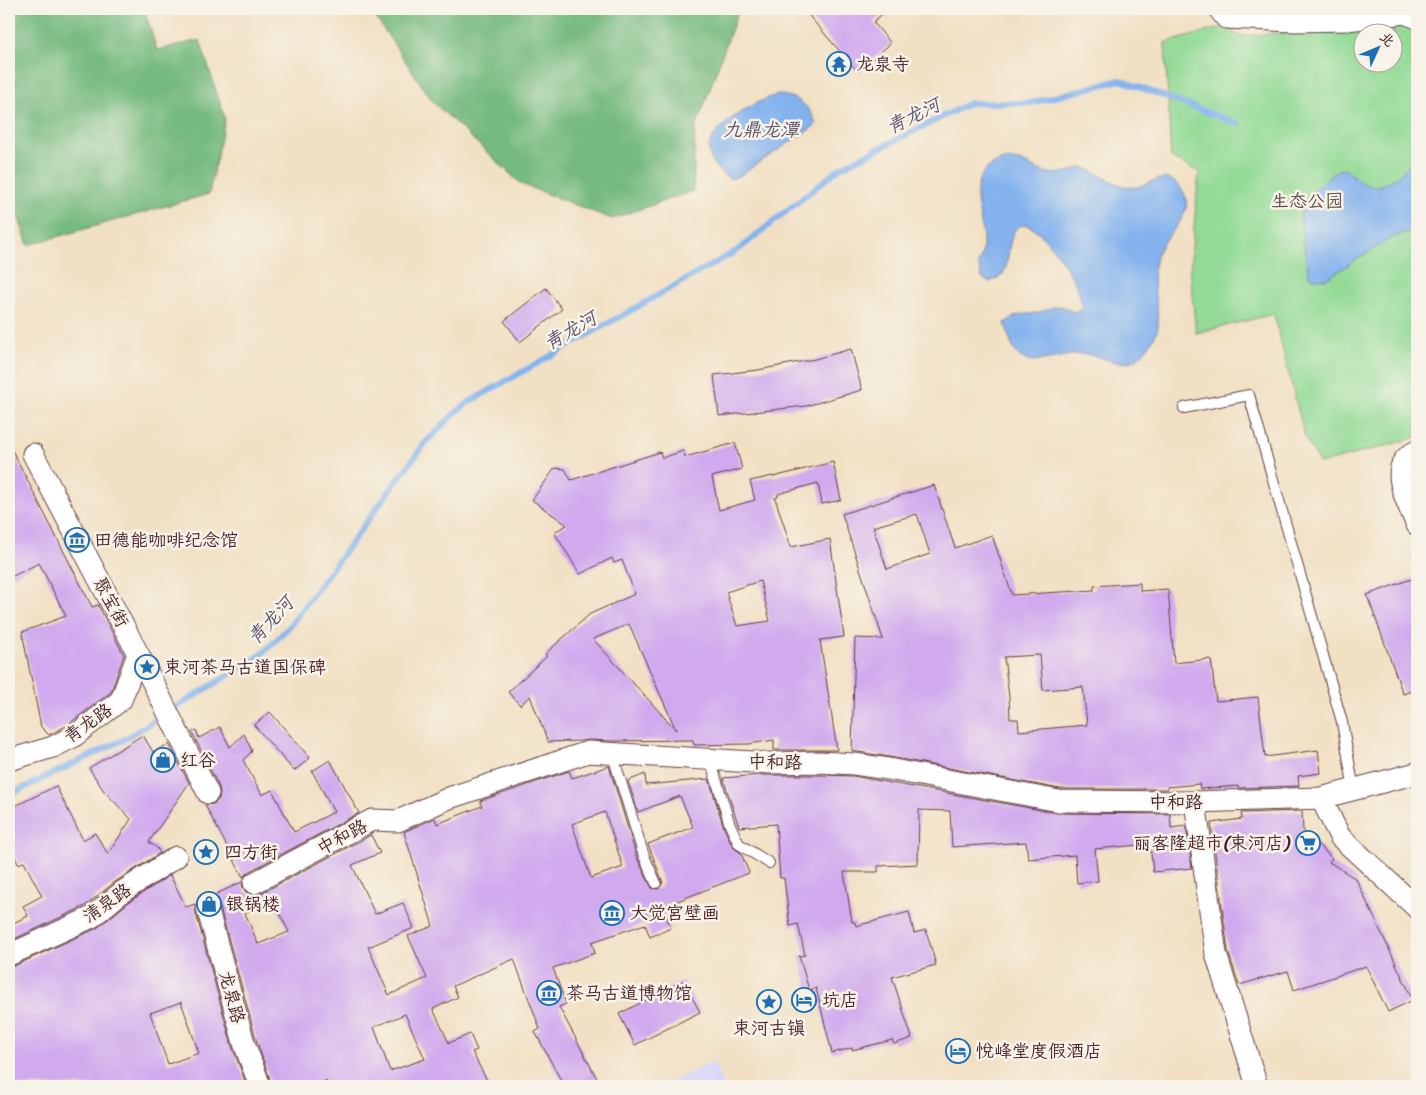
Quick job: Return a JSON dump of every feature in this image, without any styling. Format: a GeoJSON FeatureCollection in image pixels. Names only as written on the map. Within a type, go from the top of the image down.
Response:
{"type":"FeatureCollection","features":[{"type":"Feature","properties":{"kind":"street"},"geometry":{"type":"LineString","coordinates":[[1220,9],[1226,18],[1296,21],[1347,20],[1405,13],[1417,18]]}},
{"type":"Feature","properties":{"kind":"street"},"geometry":{"type":"LineString","coordinates":[[1417,451],[1406,459],[1400,472],[1401,487],[1417,525]]}},
{"type":"Feature","properties":{"kind":"street","name":"聚宝街"},"geometry":{"type":"LineString","coordinates":[[33,454],[208,793]]}},
{"type":"Feature","properties":{"kind":"street","name":"青龙路"},"geometry":{"type":"LineString","coordinates":[[9,760],[53,747],[92,724],[121,700],[142,662]]}},
{"type":"Feature","properties":{"kind":"street","name":"中和路"},"geometry":{"type":"LineString","coordinates":[[254,883],[372,820],[398,821],[448,798],[588,752],[770,763],[820,762],[863,765],[1058,801],[1195,802],[1321,798],[1417,773]]}},
{"type":"Feature","properties":{"kind":"street"},"geometry":{"type":"LineString","coordinates":[[1321,798],[1340,837],[1417,908]]}},
{"type":"Feature","properties":{"kind":"street"},"geometry":{"type":"LineString","coordinates":[[1195,802],[1216,954],[1257,1086]]}},
{"type":"Feature","properties":{"kind":"street","name":"清泉路"},"geometry":{"type":"LineString","coordinates":[[9,955],[92,917],[122,892],[176,857]]}},
{"type":"Feature","properties":{"kind":"street","name":"龙泉路"},"geometry":{"type":"LineString","coordinates":[[207,907],[244,1043],[260,1086]]}},
{"type":"Feature","properties":{"kind":"lane"},"geometry":{"type":"LineString","coordinates":[[1184,408],[1249,395],[1342,722],[1354,790]]}},
{"type":"Feature","properties":{"kind":"lane"},"geometry":{"type":"LineString","coordinates":[[612,753],[644,856],[656,883]]}},
{"type":"Feature","properties":{"kind":"lane"},"geometry":{"type":"LineString","coordinates":[[710,759],[730,825],[739,844],[769,863]]}},
{"type":"Feature","properties":{"kind":"shaded area"},"geometry":{"type":"Polygon","coordinates":[[[714,1062],[723,1086],[660,1086],[714,1062]]]}},
{"type":"Feature","properties":{"kind":"green space"},"geometry":{"type":"Polygon","coordinates":[[[9,9],[144,9],[157,50],[200,40],[225,119],[209,194],[28,245],[17,213],[9,215],[9,9]]]}},
{"type":"Feature","properties":{"kind":"green space"},"geometry":{"type":"Polygon","coordinates":[[[370,9],[739,9],[695,130],[693,191],[612,219],[521,184],[433,102],[370,9]]]}},
{"type":"Feature","properties":{"kind":"green space","name":"生态公园"},"geometry":{"type":"Polygon","coordinates":[[[1227,26],[1239,36],[1354,28],[1354,72],[1404,72],[1404,27],[1417,31],[1417,437],[1320,464],[1305,438],[1274,314],[1196,333],[1190,270],[1199,172],[1171,158],[1165,43],[1227,26]]]}},
{"type":"Feature","properties":{"kind":"water","name":"九鼎龙潭"},"geometry":{"type":"Polygon","coordinates":[[[779,95],[798,100],[803,104],[811,113],[816,125],[739,176],[731,179],[721,173],[710,155],[709,146],[713,138],[728,121],[738,114],[760,101],[779,95]]]}},
{"type":"Feature","properties":{"kind":"water"},"geometry":{"type":"Polygon","coordinates":[[[1417,156],[1417,232],[1407,232],[1391,238],[1326,279],[1312,278],[1309,275],[1301,219],[1302,205],[1306,198],[1339,170],[1346,169],[1357,179],[1372,186],[1387,183],[1401,173],[1417,156]]]}},
{"type":"Feature","properties":{"kind":"water"},"geometry":{"type":"Polygon","coordinates":[[[1004,160],[1023,162],[1043,171],[1053,173],[1067,172],[1084,167],[1117,184],[1131,187],[1166,179],[1176,183],[1184,193],[1187,202],[1185,211],[1181,220],[1162,245],[1154,264],[1158,317],[1157,330],[1149,345],[1134,360],[1121,362],[1091,355],[1077,354],[1036,361],[1024,359],[1016,353],[1005,323],[1012,318],[1061,306],[1076,313],[1082,307],[1079,292],[1064,264],[1048,242],[1031,227],[1024,225],[1018,227],[1014,232],[1002,275],[989,282],[982,278],[978,263],[983,250],[983,236],[977,192],[980,179],[988,168],[1004,160]]]}},
{"type":"Feature","properties":{"kind":"building"},"geometry":{"type":"Polygon","coordinates":[[[803,9],[888,9],[873,22],[891,43],[858,72],[803,9]]]}},
{"type":"Feature","properties":{"kind":"building"},"geometry":{"type":"Polygon","coordinates":[[[546,288],[562,309],[520,342],[504,321],[546,288]]]}},
{"type":"Feature","properties":{"kind":"building"},"geometry":{"type":"Polygon","coordinates":[[[851,349],[862,390],[806,406],[719,416],[714,375],[758,370],[815,359],[851,349]]]}},
{"type":"Feature","properties":{"kind":"building"},"geometry":{"type":"Polygon","coordinates":[[[735,443],[742,469],[712,477],[719,510],[755,500],[750,481],[833,462],[841,500],[822,504],[818,483],[778,494],[778,497],[775,498],[791,547],[830,539],[844,637],[820,640],[837,750],[774,750],[774,740],[749,744],[694,745],[693,740],[548,742],[530,696],[520,705],[508,692],[547,656],[545,654],[590,614],[635,594],[622,560],[614,563],[612,558],[580,574],[554,532],[567,525],[532,500],[555,468],[565,469],[571,480],[660,452],[662,458],[683,451],[685,457],[735,443]],[[760,581],[726,592],[737,626],[770,621],[760,581]],[[629,624],[593,639],[676,730],[629,624]]]}},
{"type":"Feature","properties":{"kind":"building"},"geometry":{"type":"Polygon","coordinates":[[[9,444],[92,607],[98,605],[124,655],[111,692],[66,726],[49,735],[41,727],[22,632],[66,616],[39,563],[9,578],[9,444]]]}},
{"type":"Feature","properties":{"kind":"building"},"geometry":{"type":"Polygon","coordinates":[[[934,485],[955,548],[992,535],[1012,595],[1094,590],[1094,586],[1140,583],[1140,591],[1168,589],[1174,663],[1211,659],[1216,701],[1258,697],[1265,757],[1318,750],[1321,773],[1298,776],[1299,786],[1238,788],[1238,786],[1200,789],[1199,784],[1167,787],[1168,789],[1060,789],[852,751],[855,638],[883,639],[842,514],[934,485]],[[917,514],[873,527],[887,569],[930,554],[917,514]],[[1040,655],[1004,657],[1010,719],[1018,719],[1019,731],[1087,725],[1083,687],[1043,690],[1040,655]]]}},
{"type":"Feature","properties":{"kind":"building"},"geometry":{"type":"Polygon","coordinates":[[[1417,577],[1417,689],[1403,694],[1367,595],[1417,577]]]}},
{"type":"Feature","properties":{"kind":"building"},"geometry":{"type":"Polygon","coordinates":[[[270,712],[310,758],[294,771],[254,725],[270,712]]]}},
{"type":"Feature","properties":{"kind":"building"},"geometry":{"type":"Polygon","coordinates":[[[220,727],[230,747],[244,734],[252,751],[243,760],[262,795],[272,790],[294,832],[334,812],[312,771],[330,760],[359,813],[248,872],[243,877],[205,805],[214,804],[219,799],[219,787],[192,732],[196,730],[199,738],[220,727]]]}},
{"type":"Feature","properties":{"kind":"building"},"geometry":{"type":"Polygon","coordinates":[[[143,735],[153,752],[169,744],[189,783],[149,842],[160,853],[115,882],[85,906],[10,941],[9,925],[28,916],[23,906],[42,896],[24,862],[18,864],[9,843],[9,809],[56,786],[83,840],[95,833],[108,854],[131,819],[104,791],[89,768],[143,735]]]}},
{"type":"Feature","properties":{"kind":"building"},"geometry":{"type":"Polygon","coordinates":[[[609,766],[637,858],[652,888],[658,889],[663,883],[648,844],[693,827],[680,796],[638,812],[628,781],[645,774],[646,785],[709,779],[724,828],[733,847],[741,853],[749,873],[662,907],[671,928],[650,937],[645,924],[592,942],[595,953],[553,968],[566,1004],[559,1007],[601,1086],[564,1086],[535,1032],[540,1029],[514,959],[453,986],[458,997],[433,1009],[449,1043],[470,1034],[477,1050],[472,1052],[490,1086],[328,1086],[326,1081],[313,1086],[272,1086],[256,1039],[219,904],[212,896],[242,882],[243,888],[247,893],[253,895],[260,894],[371,835],[380,853],[352,865],[375,914],[403,903],[414,928],[368,947],[389,995],[427,978],[408,936],[433,926],[404,832],[435,818],[437,824],[482,806],[480,801],[569,771],[572,778],[609,766]],[[605,812],[572,824],[591,878],[623,867],[605,812]],[[273,900],[245,913],[258,944],[289,932],[273,900]],[[405,1014],[374,1027],[390,1071],[425,1059],[405,1014]]]}},
{"type":"Feature","properties":{"kind":"building"},"geometry":{"type":"Polygon","coordinates":[[[759,775],[853,776],[1057,813],[1170,814],[1171,828],[1186,826],[1192,868],[1153,872],[1150,844],[1095,849],[1098,881],[1077,883],[1075,855],[1028,859],[1026,842],[952,847],[950,811],[919,810],[918,864],[878,866],[878,872],[844,872],[852,922],[855,922],[856,926],[909,912],[914,933],[926,930],[936,965],[892,977],[912,1038],[894,1044],[892,1040],[832,1053],[816,988],[809,990],[799,956],[805,955],[798,924],[790,926],[784,878],[780,878],[776,824],[739,827],[723,778],[759,775]]]}},
{"type":"Feature","properties":{"kind":"building"},"geometry":{"type":"Polygon","coordinates":[[[1302,811],[1303,830],[1332,858],[1329,862],[1356,879],[1413,1000],[1388,1012],[1366,966],[1294,990],[1288,971],[1239,985],[1228,951],[1211,823],[1242,819],[1241,813],[1302,811]]]}},
{"type":"Feature","properties":{"kind":"building"},"geometry":{"type":"Polygon","coordinates":[[[170,875],[186,907],[195,904],[195,910],[232,1046],[247,1086],[14,1086],[9,1071],[9,967],[97,928],[129,902],[170,875]],[[181,1002],[150,1013],[168,1064],[199,1053],[181,1002]]]}},
{"type":"Feature","properties":{"kind":"building"},"geometry":{"type":"Polygon","coordinates":[[[683,981],[700,1012],[635,1045],[619,1014],[683,981]]]}},
{"type":"Feature","properties":{"kind":"waterway","name":"青龙河"},"geometry":{"type":"LineString","coordinates":[[9,795],[123,740],[261,655],[289,627],[425,443],[453,415],[469,402],[738,250],[840,168],[970,103],[1031,103],[1120,80],[1239,124]]}},
{"type":"Feature","properties":{"kind":"place","name":"龙泉寺"},"geometry":{"type":"Point","coordinates":[839,64]}},
{"type":"Feature","properties":{"kind":"place","name":"田德能咖啡纪念馆"},"geometry":{"type":"Point","coordinates":[77,540]}},
{"type":"Feature","properties":{"kind":"place","name":"束河茶马古道国保碑"},"geometry":{"type":"Point","coordinates":[147,667]}},
{"type":"Feature","properties":{"kind":"place","name":"红谷"},"geometry":{"type":"Point","coordinates":[163,760]}},
{"type":"Feature","properties":{"kind":"place","name":"丽客隆超市(束河店)"},"geometry":{"type":"Point","coordinates":[1308,843]}},
{"type":"Feature","properties":{"kind":"place","name":"四方街"},"geometry":{"type":"Point","coordinates":[206,852]}},
{"type":"Feature","properties":{"kind":"place","name":"银锅楼"},"geometry":{"type":"Point","coordinates":[209,904]}},
{"type":"Feature","properties":{"kind":"place","name":"大觉宫壁画"},"geometry":{"type":"Point","coordinates":[612,913]}},
{"type":"Feature","properties":{"kind":"place","name":"茶马古道博物馆"},"geometry":{"type":"Point","coordinates":[549,993]}},
{"type":"Feature","properties":{"kind":"place","name":"坑店"},"geometry":{"type":"Point","coordinates":[804,1000]}},
{"type":"Feature","properties":{"kind":"place","name":"束河古镇"},"geometry":{"type":"Point","coordinates":[769,1002]}},
{"type":"Feature","properties":{"kind":"place","name":"悦峰堂度假酒店"},"geometry":{"type":"Point","coordinates":[958,1051]}}]}
